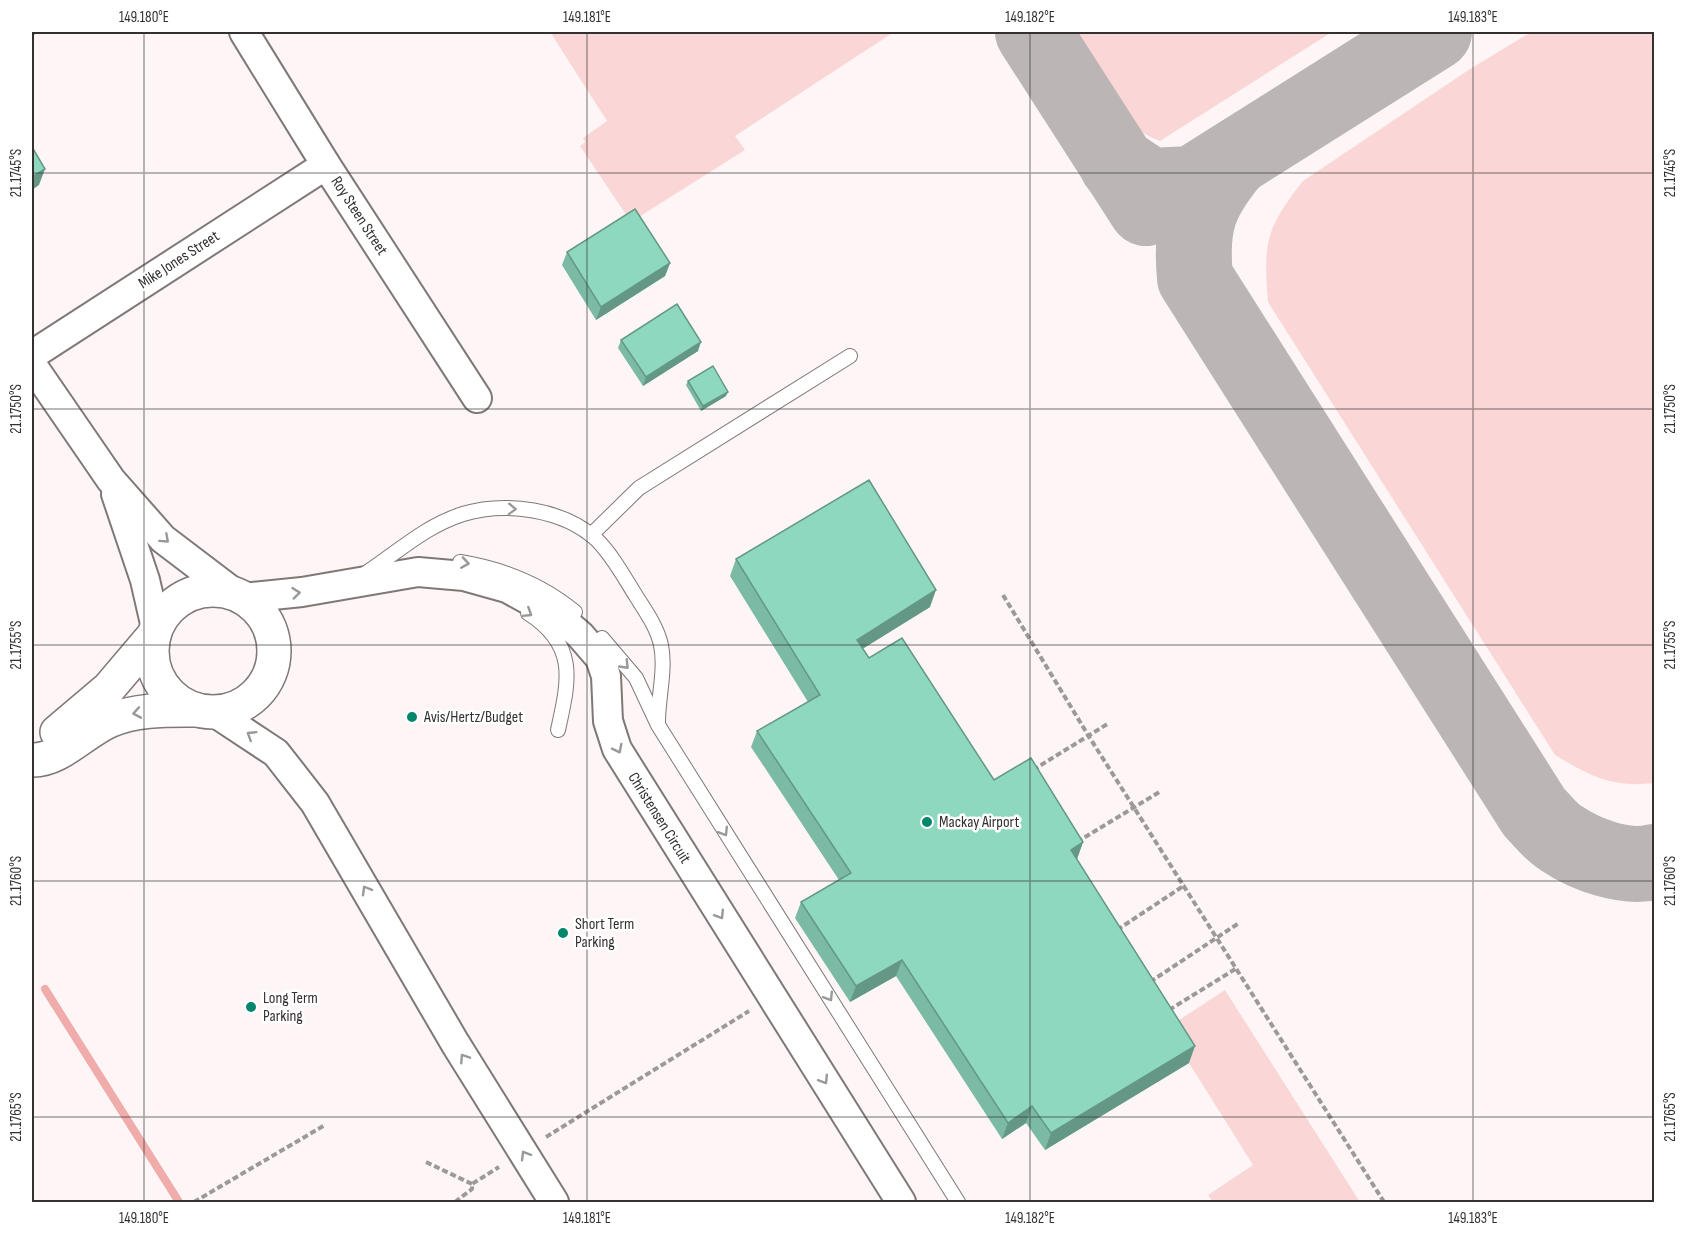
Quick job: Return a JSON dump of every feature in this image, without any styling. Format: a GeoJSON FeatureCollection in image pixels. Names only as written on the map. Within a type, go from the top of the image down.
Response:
{"type":"FeatureCollection","features":[{"type":"Feature","properties":{"kind":"street","name":"Roy Steen Street"},"geometry":{"type":"LineString","coordinates":[[244,32],[326,165],[477,398]]}},
{"type":"Feature","properties":{"kind":"street","name":"Mike Jones Street"},"geometry":{"type":"LineString","coordinates":[[32,355],[326,165]]}},
{"type":"Feature","properties":{"kind":"street"},"geometry":{"type":"LineString","coordinates":[[32,365],[111,480],[163,538],[253,605],[268,624],[274,648],[271,672],[258,693],[238,707],[205,711],[149,711],[119,717],[90,731],[51,757],[32,758]]}},
{"type":"Feature","properties":{"kind":"street"},"geometry":{"type":"LineString","coordinates":[[111,480],[145,580],[155,631],[152,656],[157,676],[177,701],[205,711],[276,753],[315,803],[455,1043],[554,1203]]}},
{"type":"Feature","properties":{"kind":"street","name":"Christensen Circuit"},"geometry":{"type":"LineString","coordinates":[[241,597],[302,592],[418,572],[474,578],[527,597],[580,635],[593,648],[603,665],[608,721],[617,749],[901,1203]]}},
{"type":"Feature","properties":{"kind":"street"},"geometry":{"type":"LineString","coordinates":[[32,758],[109,688],[155,631],[163,615],[184,597],[211,590],[241,597]]}},
{"type":"Feature","properties":{"kind":"lane"},"geometry":{"type":"LineString","coordinates":[[591,535],[639,488],[850,356]]}},
{"type":"Feature","properties":{"kind":"lane"},"geometry":{"type":"LineString","coordinates":[[348,584],[423,532],[476,511],[506,508],[534,511],[572,524],[591,535],[616,564],[659,637],[662,659],[658,724]]}},
{"type":"Feature","properties":{"kind":"lane"},"geometry":{"type":"LineString","coordinates":[[348,584],[392,565],[425,559],[470,564],[514,575],[565,604],[598,634],[636,678],[658,724],[958,1203]]}},
{"type":"Feature","properties":{"kind":"lane"},"geometry":{"type":"LineString","coordinates":[[348,584],[406,582],[452,587],[508,602],[535,617],[561,647],[568,665],[568,686],[558,730]]}},
{"type":"Feature","properties":{"kind":"path"},"geometry":{"type":"LineString","coordinates":[[1003,595],[1088,735],[1384,1203]]}},
{"type":"Feature","properties":{"kind":"path"},"geometry":{"type":"LineString","coordinates":[[1025,775],[1109,723]]}},
{"type":"Feature","properties":{"kind":"path"},"geometry":{"type":"LineString","coordinates":[[1070,846],[1161,791]]}},
{"type":"Feature","properties":{"kind":"path"},"geometry":{"type":"LineString","coordinates":[[1109,936],[1185,885]]}},
{"type":"Feature","properties":{"kind":"path"},"geometry":{"type":"LineString","coordinates":[[1142,987],[1239,923]]}},
{"type":"Feature","properties":{"kind":"path"},"geometry":{"type":"LineString","coordinates":[[1168,1011],[1237,968]]}},
{"type":"Feature","properties":{"kind":"path"},"geometry":{"type":"LineString","coordinates":[[472,1184],[771,996]]}},
{"type":"Feature","properties":{"kind":"path"},"geometry":{"type":"LineString","coordinates":[[194,1203],[325,1125]]}},
{"type":"Feature","properties":{"kind":"path"},"geometry":{"type":"LineString","coordinates":[[426,1162],[472,1184]]}},
{"type":"Feature","properties":{"kind":"path"},"geometry":{"type":"LineString","coordinates":[[455,1203],[472,1189],[472,1184]]}},
{"type":"Feature","properties":{"kind":"shaded area"},"geometry":{"type":"Polygon","coordinates":[[[550,32],[894,32],[735,136],[745,150],[631,222],[580,146],[585,142],[583,138],[607,121],[550,32]]]}},
{"type":"Feature","properties":{"kind":"shaded area"},"geometry":{"type":"Polygon","coordinates":[[[1058,32],[1332,32],[1160,141],[1143,133],[1114,110],[1090,80],[1058,32]]]}},
{"type":"Feature","properties":{"kind":"shaded area"},"geometry":{"type":"Polygon","coordinates":[[[1531,32],[1654,32],[1654,783],[1626,784],[1602,779],[1555,755],[1268,302],[1266,264],[1270,237],[1281,211],[1303,181],[1470,69],[1531,32]]]}},
{"type":"Feature","properties":{"kind":"shaded area"},"geometry":{"type":"Polygon","coordinates":[[[1225,990],[1360,1202],[1213,1202],[1208,1195],[1253,1165],[1167,1028],[1225,990]]]}},
{"type":"Feature","properties":{"kind":"building"},"geometry":{"type":"Polygon","coordinates":[[[32,147],[45,169],[32,177],[32,147]]]}},
{"type":"Feature","properties":{"kind":"building"},"geometry":{"type":"Polygon","coordinates":[[[635,209],[670,263],[601,307],[567,252],[635,209]]]}},
{"type":"Feature","properties":{"kind":"building"},"geometry":{"type":"Polygon","coordinates":[[[677,304],[701,342],[646,377],[621,340],[677,304]]]}},
{"type":"Feature","properties":{"kind":"building"},"geometry":{"type":"Polygon","coordinates":[[[713,366],[728,392],[703,406],[688,381],[713,366]]]}},
{"type":"Feature","properties":{"kind":"building","name":"Mackay Airport"},"geometry":{"type":"Polygon","coordinates":[[[869,480],[936,590],[857,640],[869,658],[902,638],[994,780],[1031,758],[1083,842],[1071,850],[1195,1046],[1051,1133],[1032,1106],[1008,1123],[902,960],[856,986],[801,902],[851,873],[757,731],[820,695],[736,559],[869,480]]]}},
{"type":"Feature","properties":{"kind":"waterway"},"geometry":{"type":"LineString","coordinates":[[45,989],[179,1202]]}},
{"type":"Feature","properties":{"kind":"taxiway"},"geometry":{"type":"LineString","coordinates":[[1033,32],[1146,208]]}},
{"type":"Feature","properties":{"kind":"taxiway"},"geometry":{"type":"LineString","coordinates":[[1117,164],[1150,186],[1193,184],[1434,32]]}},
{"type":"Feature","properties":{"kind":"taxiway"},"geometry":{"type":"LineString","coordinates":[[1233,159],[1212,188],[1199,214],[1194,243],[1195,278],[1534,812],[1557,835],[1582,850],[1618,862],[1631,864],[1654,862]]}},
{"type":"Feature","properties":{"kind":"place","name":"Avis/Hertz/Budget"},"geometry":{"type":"Point","coordinates":[412,717]}},
{"type":"Feature","properties":{"kind":"place","name":"Mackay Airport"},"geometry":{"type":"Point","coordinates":[927,822]}},
{"type":"Feature","properties":{"kind":"place","name":"Short Term Parking"},"geometry":{"type":"Point","coordinates":[563,933]}},
{"type":"Feature","properties":{"kind":"place","name":"Long Term Parking"},"geometry":{"type":"Point","coordinates":[251,1007]}}]}
